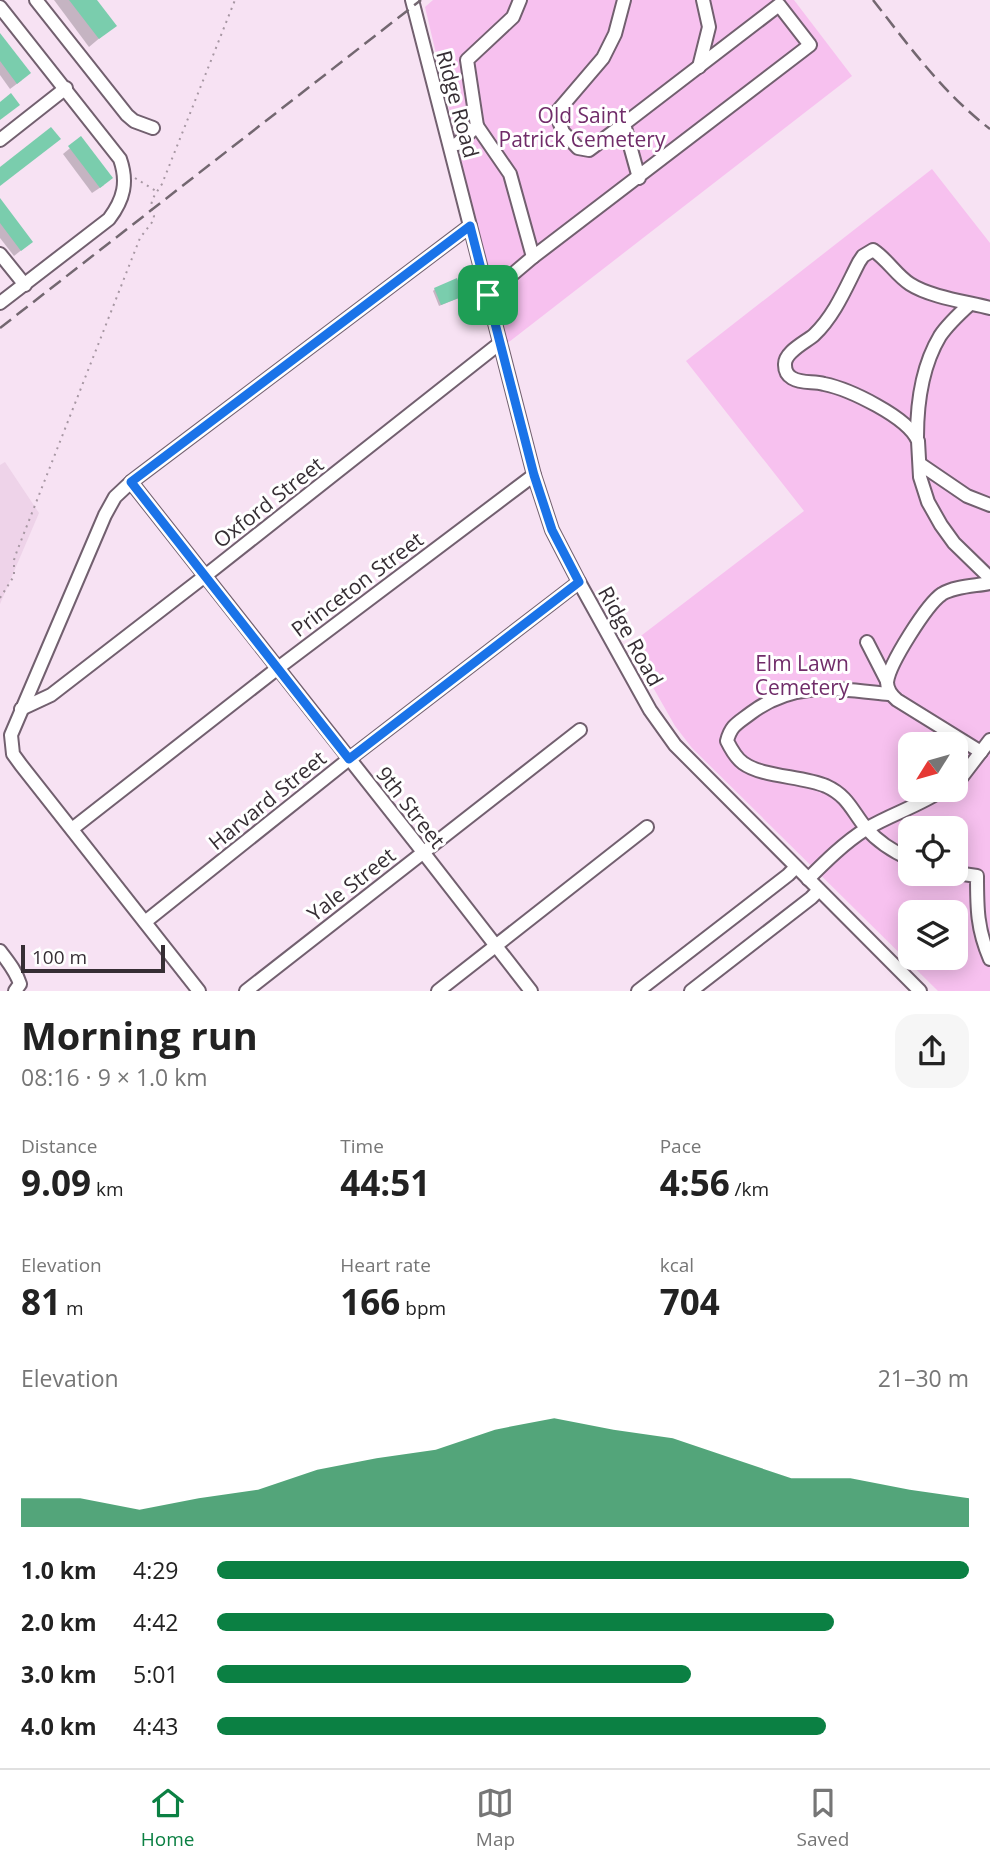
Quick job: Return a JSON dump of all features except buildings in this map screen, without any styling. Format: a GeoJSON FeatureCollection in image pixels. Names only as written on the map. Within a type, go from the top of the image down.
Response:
{"type":"FeatureCollection","features":[{"type":"Feature","properties":{"kind":"street"},"geometry":{"type":"LineString","coordinates":[[36,0],[127,115],[134,121],[153,128]]}},
{"type":"Feature","properties":{"kind":"street"},"geometry":{"type":"LineString","coordinates":[[520,0],[513,18],[467,60],[477,126],[510,174],[533,257]]}},
{"type":"Feature","properties":{"kind":"street"},"geometry":{"type":"LineString","coordinates":[[488,295],[533,257],[810,45],[779,5],[589,150],[578,148],[563,132],[556,113],[603,58],[615,34],[624,0]]}},
{"type":"Feature","properties":{"kind":"street"},"geometry":{"type":"LineString","coordinates":[[699,67],[709,27],[703,0]]}},
{"type":"Feature","properties":{"kind":"street","name":"Ridge Road"},"geometry":{"type":"LineString","coordinates":[[412,3],[534,475],[552,530],[650,710],[675,745],[920,991]]}},
{"type":"Feature","properties":{"kind":"street"},"geometry":{"type":"LineString","coordinates":[[0,7],[120,159],[130,178],[108,219],[0,303]]}},
{"type":"Feature","properties":{"kind":"street"},"geometry":{"type":"LineString","coordinates":[[0,140],[65,88]]}},
{"type":"Feature","properties":{"kind":"street"},"geometry":{"type":"LineString","coordinates":[[624,124],[639,178]]}},
{"type":"Feature","properties":{"kind":"street"},"geometry":{"type":"LineString","coordinates":[[457,144],[477,126]]}},
{"type":"Feature","properties":{"kind":"street"},"geometry":{"type":"LineString","coordinates":[[199,991],[13,754],[11,735],[115,497],[131,482],[470,226]]}},
{"type":"Feature","properties":{"kind":"street"},"geometry":{"type":"LineString","coordinates":[[917,437],[885,410],[846,390],[791,377],[784,366],[785,360],[815,334],[829,317],[839,303],[859,261],[873,250],[913,286],[990,308]]}},
{"type":"Feature","properties":{"kind":"street"},"geometry":{"type":"LineString","coordinates":[[0,254],[24,285]]}},
{"type":"Feature","properties":{"kind":"street"},"geometry":{"type":"LineString","coordinates":[[970,304],[953,320],[932,351],[919,397],[917,437],[920,477],[928,502],[954,544],[990,578]]}},
{"type":"Feature","properties":{"kind":"street","name":"Oxford Street"},"geometry":{"type":"LineString","coordinates":[[21,709],[51,695],[500,343]]}},
{"type":"Feature","properties":{"kind":"street"},"geometry":{"type":"LineString","coordinates":[[920,464],[967,496],[990,505]]}},
{"type":"Feature","properties":{"kind":"street","name":"Princeton Street"},"geometry":{"type":"LineString","coordinates":[[72,829],[278,668],[534,475]]}},
{"type":"Feature","properties":{"kind":"street","name":"9th Street"},"geometry":{"type":"LineString","coordinates":[[131,482],[531,991]]}},
{"type":"Feature","properties":{"kind":"street","name":"Harvard Street"},"geometry":{"type":"LineString","coordinates":[[145,922],[349,759],[579,582]]}},
{"type":"Feature","properties":{"kind":"street"},"geometry":{"type":"LineString","coordinates":[[888,687],[897,658],[927,607],[943,593],[990,583]]}},
{"type":"Feature","properties":{"kind":"street"},"geometry":{"type":"LineString","coordinates":[[867,642],[897,700],[981,752]]}},
{"type":"Feature","properties":{"kind":"street"},"geometry":{"type":"LineString","coordinates":[[888,687],[833,688],[773,699],[730,729],[727,741],[742,763],[756,769],[827,786],[839,793],[848,801],[867,829],[898,852]]}},
{"type":"Feature","properties":{"kind":"street","name":"Yale Street"},"geometry":{"type":"LineString","coordinates":[[246,991],[580,730]]}},
{"type":"Feature","properties":{"kind":"street"},"geometry":{"type":"LineString","coordinates":[[968,769],[990,740]]}},
{"type":"Feature","properties":{"kind":"street"},"geometry":{"type":"LineString","coordinates":[[808,879],[839,849],[867,829],[923,802]]}},
{"type":"Feature","properties":{"kind":"street"},"geometry":{"type":"LineString","coordinates":[[438,991],[647,827]]}},
{"type":"Feature","properties":{"kind":"street"},"geometry":{"type":"LineString","coordinates":[[638,991],[796,867]]}},
{"type":"Feature","properties":{"kind":"street"},"geometry":{"type":"LineString","coordinates":[[984,876],[977,915],[982,941],[990,959]]}},
{"type":"Feature","properties":{"kind":"street"},"geometry":{"type":"LineString","coordinates":[[691,991],[819,890]]}},
{"type":"Feature","properties":{"kind":"street"},"geometry":{"type":"LineString","coordinates":[[0,951],[18,977],[20,984],[15,991]]}},
{"type":"Feature","properties":{"kind":"path"},"geometry":{"type":"LineString","coordinates":[[0,598],[14,576],[17,551],[140,238],[153,221],[150,204],[162,184],[235,0]]}},
{"type":"Feature","properties":{"kind":"path"},"geometry":{"type":"LineString","coordinates":[[130,178],[157,192]]}},
{"type":"Feature","properties":{"kind":"shaded area"},"geometry":{"type":"Polygon","coordinates":[[[5,462],[39,513],[0,604],[0,465],[5,462]]]}},
{"type":"Feature","properties":{"kind":"green space","name":"Old Saint Patrick Cemetery"},"geometry":{"type":"Polygon","coordinates":[[[433,0],[794,0],[852,76],[505,345],[425,7],[433,0]]]}},
{"type":"Feature","properties":{"kind":"green space","name":"Elm Lawn Cemetery"},"geometry":{"type":"Polygon","coordinates":[[[932,169],[990,243],[990,991],[938,991],[917,970],[968,970],[968,900],[898,900],[898,951],[692,748],[675,726],[629,645],[804,511],[686,361],[932,169]]]}},
{"type":"Feature","properties":{"kind":"railway"},"geometry":{"type":"LineString","coordinates":[[0,328],[421,0]]}},
{"type":"Feature","properties":{"kind":"railway"},"geometry":{"type":"LineString","coordinates":[[873,0],[942,84],[990,129]]}},
{"type":"Feature","properties":{"kind":"route"},"geometry":{"type":"LineString","coordinates":[[470,226],[488,295],[534,475],[552,530],[579,582],[349,759],[131,482],[470,226]]}}]}
